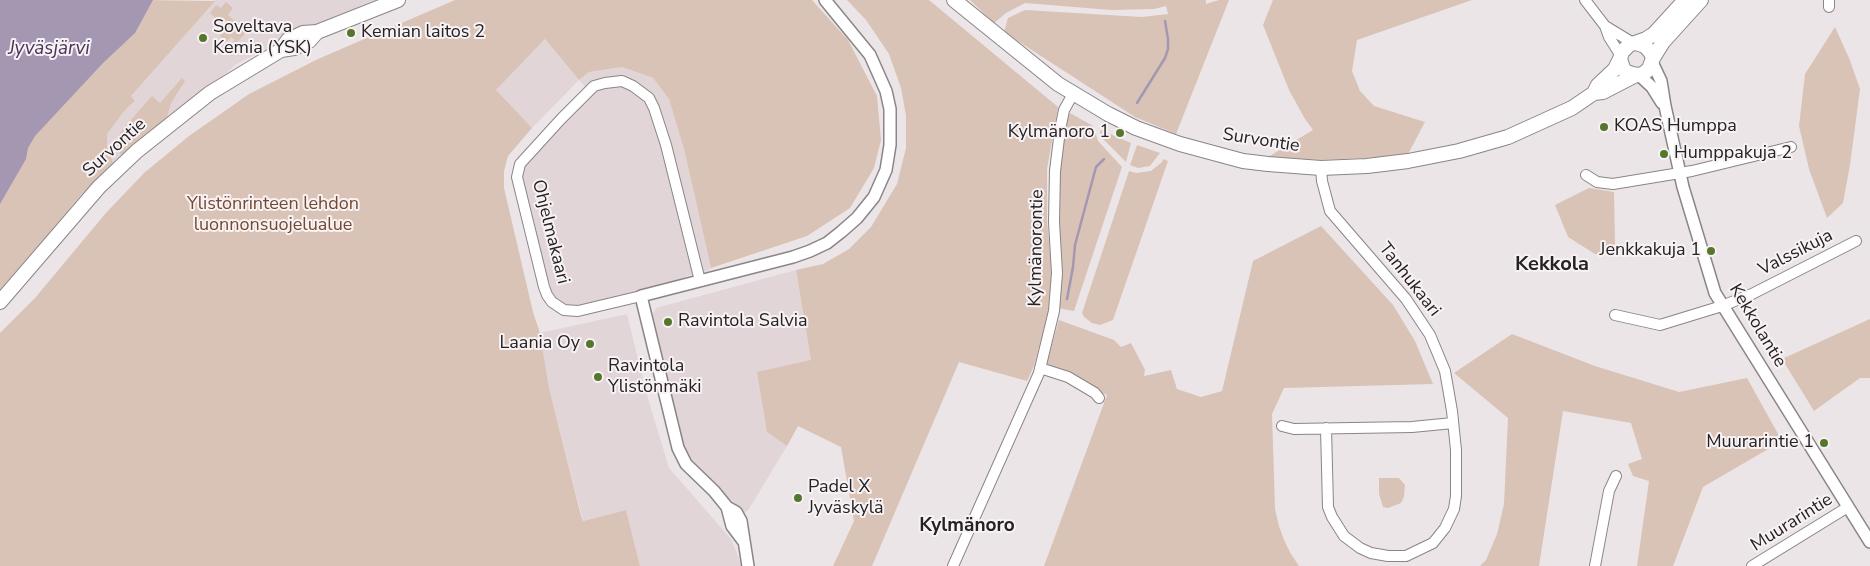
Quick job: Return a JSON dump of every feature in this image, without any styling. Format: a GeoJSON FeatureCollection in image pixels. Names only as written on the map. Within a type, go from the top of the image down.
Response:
{"type":"FeatureCollection","features":[{"type":"Feature","properties":{"kind":"main road","name":"Survontie"},"geometry":{"type":"LineString","coordinates":[[0,302],[71,217],[123,163],[210,93],[281,50],[288,40],[303,32],[317,32],[398,0]]}},
{"type":"Feature","properties":{"kind":"main road","name":"Survontie"},"geometry":{"type":"LineString","coordinates":[[954,0],[1073,94],[1136,128],[1180,144],[1243,160],[1268,164],[1321,168],[1367,166],[1459,152],[1508,137],[1572,108],[1594,93],[1603,92],[1637,75]]}},
{"type":"Feature","properties":{"kind":"main road"},"geometry":{"type":"LineString","coordinates":[[1685,0],[1654,34],[1625,48],[1620,58],[1623,68],[1631,74],[1637,75],[1649,69],[1663,42],[1701,0]]}},
{"type":"Feature","properties":{"kind":"main road"},"geometry":{"type":"LineString","coordinates":[[1635,43],[1646,46],[1651,53],[1652,60]]}},
{"type":"Feature","properties":{"kind":"main road","name":"Survontie"},"geometry":{"type":"LineString","coordinates":[[1594,93],[1598,85],[1614,69],[1620,58]]}},
{"type":"Feature","properties":{"kind":"street","name":"Ohjelmakaari"},"geometry":{"type":"LineString","coordinates":[[700,280],[666,145],[654,108],[648,98],[633,86],[622,82],[605,82],[594,86],[561,118],[520,164],[517,177],[544,287],[552,302],[564,310],[578,311],[641,296],[793,257],[827,243],[857,218],[874,197],[886,170],[890,146],[890,109],[886,91],[870,55],[825,0]]}},
{"type":"Feature","properties":{"kind":"street"},"geometry":{"type":"LineString","coordinates":[[1585,0],[1605,26],[1620,58]]}},
{"type":"Feature","properties":{"kind":"street"},"geometry":{"type":"LineString","coordinates":[[1605,26],[1635,43]]}},
{"type":"Feature","properties":{"kind":"street","name":"Kekkolantie"},"geometry":{"type":"LineString","coordinates":[[1652,60],[1660,81],[1680,172],[1715,293],[1870,542]]}},
{"type":"Feature","properties":{"kind":"street","name":"Kekkolantie"},"geometry":{"type":"LineString","coordinates":[[1637,75],[1652,88],[1665,106]]}},
{"type":"Feature","properties":{"kind":"street","name":"Kylmänorontie"},"geometry":{"type":"LineString","coordinates":[[953,566],[1040,368],[1054,311],[1057,273],[1054,222],[1055,171],[1064,110],[1073,94]]}},
{"type":"Feature","properties":{"kind":"street"},"geometry":{"type":"LineString","coordinates":[[1586,175],[1597,182],[1613,184],[1692,171],[1791,147]]}},
{"type":"Feature","properties":{"kind":"street","name":"Tanhukaari"},"geometry":{"type":"LineString","coordinates":[[1321,168],[1330,211],[1406,299],[1430,335],[1444,371],[1453,423],[1456,496],[1454,509],[1445,528],[1433,543],[1406,556],[1388,556],[1371,553],[1360,548],[1344,536],[1328,507],[1326,428]]}},
{"type":"Feature","properties":{"kind":"street","name":"Valssikuja"},"geometry":{"type":"LineString","coordinates":[[1615,315],[1660,325],[1722,306],[1752,294],[1856,241]]}},
{"type":"Feature","properties":{"kind":"street"},"geometry":{"type":"LineString","coordinates":[[641,296],[678,448],[686,464],[714,491],[727,508],[732,526],[744,542],[748,566]]}},
{"type":"Feature","properties":{"kind":"street"},"geometry":{"type":"LineString","coordinates":[[1040,368],[1068,377],[1095,393],[1099,398]]}},
{"type":"Feature","properties":{"kind":"street"},"geometry":{"type":"LineString","coordinates":[[1282,426],[1294,430],[1412,427],[1453,423]]}},
{"type":"Feature","properties":{"kind":"street"},"geometry":{"type":"LineString","coordinates":[[1596,566],[1609,491],[1616,476]]}},
{"type":"Feature","properties":{"kind":"street","name":"Muurarintie"},"geometry":{"type":"LineString","coordinates":[[1752,566],[1848,507]]}},
{"type":"Feature","properties":{"kind":"shaded area"},"geometry":{"type":"Polygon","coordinates":[[[214,0],[385,0],[295,34],[235,65],[215,84],[114,165],[107,146],[107,134],[125,110],[135,101],[131,96],[214,0]]]}},
{"type":"Feature","properties":{"kind":"shaded area"},"geometry":{"type":"Polygon","coordinates":[[[545,39],[579,80],[532,128],[495,91],[545,39]]]}},
{"type":"Feature","properties":{"kind":"shaded area"},"geometry":{"type":"Polygon","coordinates":[[[622,67],[653,78],[669,99],[685,153],[711,268],[707,271],[687,276],[678,281],[578,306],[567,306],[556,299],[550,290],[521,174],[522,169],[591,94],[579,80],[589,72],[622,67]]]}},
{"type":"Feature","properties":{"kind":"shaded area"},"geometry":{"type":"Polygon","coordinates":[[[796,270],[811,360],[767,432],[787,446],[749,509],[741,516],[733,502],[695,467],[688,456],[682,440],[652,315],[656,308],[796,270]]]}},
{"type":"Feature","properties":{"kind":"shaded area"},"geometry":{"type":"Polygon","coordinates":[[[627,314],[646,392],[669,468],[731,539],[742,566],[640,566],[626,510],[583,521],[549,388],[540,333],[627,314]]]}},
{"type":"Feature","properties":{"kind":"green space"},"geometry":{"type":"Polygon","coordinates":[[[138,0],[215,1],[131,96],[135,101],[125,110],[107,134],[107,146],[114,165],[81,195],[0,292],[0,175],[138,0]]]}},
{"type":"Feature","properties":{"kind":"green space","name":"Ylistönrinteen lehdon luonnonsuojelualue"},"geometry":{"type":"Polygon","coordinates":[[[455,0],[812,0],[848,40],[877,96],[881,140],[874,168],[850,208],[807,236],[711,268],[685,153],[669,99],[653,78],[622,67],[589,72],[579,80],[545,39],[496,90],[532,128],[508,156],[504,171],[504,188],[533,312],[540,333],[549,388],[581,516],[583,521],[626,510],[640,566],[0,566],[0,333],[35,298],[105,214],[144,173],[189,136],[249,94],[318,59],[455,0]]]}},
{"type":"Feature","properties":{"kind":"green space"},"geometry":{"type":"Polygon","coordinates":[[[847,0],[929,0],[1058,107],[1047,169],[1047,221],[1052,272],[1049,311],[1034,366],[1027,381],[959,362],[872,566],[833,566],[854,521],[841,447],[798,426],[787,446],[767,432],[757,372],[811,360],[796,270],[823,264],[849,249],[871,227],[897,184],[906,148],[906,116],[901,88],[889,54],[866,20],[847,0]]]}},
{"type":"Feature","properties":{"kind":"green space"},"geometry":{"type":"Polygon","coordinates":[[[970,0],[1206,0],[1206,4],[1219,0],[1229,0],[1176,134],[1135,117],[1004,32],[1008,18],[1025,10],[1142,17],[1168,14],[1166,6],[1154,9],[1111,10],[1025,3],[1006,13],[994,23],[970,0]]]}},
{"type":"Feature","properties":{"kind":"green space"},"geometry":{"type":"Polygon","coordinates":[[[1273,0],[1472,0],[1357,40],[1352,71],[1360,91],[1374,106],[1425,122],[1407,156],[1321,160],[1268,157],[1313,130],[1289,90],[1263,25],[1273,0]]]}},
{"type":"Feature","properties":{"kind":"green space"},"geometry":{"type":"Polygon","coordinates":[[[226,2],[233,8],[228,15],[247,32],[232,47],[230,45],[235,40],[231,37],[226,42],[220,36],[227,29],[223,25],[228,22],[224,19],[221,23],[210,13],[216,5],[221,8],[226,2]]]}},
{"type":"Feature","properties":{"kind":"green space"},"geometry":{"type":"Polygon","coordinates":[[[1835,27],[1860,89],[1843,203],[1827,218],[1809,169],[1799,126],[1805,74],[1835,27]]]}},
{"type":"Feature","properties":{"kind":"green space"},"geometry":{"type":"Polygon","coordinates":[[[182,78],[185,81],[171,103],[166,120],[125,155],[121,155],[116,144],[122,130],[152,96],[160,103],[182,78]]]}},
{"type":"Feature","properties":{"kind":"green space"},"geometry":{"type":"Polygon","coordinates":[[[1070,113],[1093,126],[1098,141],[1122,167],[1074,311],[1058,308],[1059,171],[1064,130],[1070,113]]]}},
{"type":"Feature","properties":{"kind":"green space"},"geometry":{"type":"Polygon","coordinates":[[[1101,130],[1131,143],[1126,162],[1102,138],[1101,130]]]}},
{"type":"Feature","properties":{"kind":"green space"},"geometry":{"type":"Polygon","coordinates":[[[1137,145],[1160,153],[1150,166],[1138,168],[1130,165],[1137,145]]]}},
{"type":"Feature","properties":{"kind":"green space"},"geometry":{"type":"Polygon","coordinates":[[[1163,159],[1168,161],[1113,320],[1100,325],[1092,323],[1082,313],[1129,171],[1136,173],[1151,171],[1163,159]]]}},
{"type":"Feature","properties":{"kind":"green space"},"geometry":{"type":"Polygon","coordinates":[[[1589,188],[1614,192],[1615,244],[1609,253],[1595,254],[1568,237],[1555,205],[1589,188]]]}},
{"type":"Feature","properties":{"kind":"green space"},"geometry":{"type":"Polygon","coordinates":[[[1321,226],[1393,305],[1415,341],[1433,384],[1284,388],[1272,414],[1275,509],[1284,540],[1299,566],[1044,566],[1107,395],[1046,365],[1059,320],[1114,340],[1121,347],[1131,343],[1145,370],[1144,376],[1171,370],[1177,389],[1201,397],[1222,391],[1253,261],[1321,226]]]}},
{"type":"Feature","properties":{"kind":"green space"},"geometry":{"type":"Polygon","coordinates":[[[1870,319],[1870,378],[1860,378],[1814,411],[1782,359],[1870,319]]]}},
{"type":"Feature","properties":{"kind":"green space"},"geometry":{"type":"Polygon","coordinates":[[[1512,334],[1595,366],[1679,392],[1747,378],[1782,441],[1703,487],[1673,566],[1637,566],[1649,481],[1633,476],[1628,464],[1642,459],[1631,423],[1563,411],[1539,566],[1480,566],[1486,560],[1497,534],[1504,504],[1508,418],[1454,373],[1512,334]]]}},
{"type":"Feature","properties":{"kind":"green space"},"geometry":{"type":"Polygon","coordinates":[[[1379,478],[1399,478],[1405,485],[1404,497],[1401,503],[1388,508],[1383,507],[1379,494],[1379,478]]]}},
{"type":"Feature","properties":{"kind":"water","name":"Jyväsjärvi"},"geometry":{"type":"Polygon","coordinates":[[[0,0],[153,0],[135,33],[103,63],[35,136],[28,148],[26,159],[0,204],[0,0]]]}},
{"type":"Feature","properties":{"kind":"waterway"},"geometry":{"type":"LineString","coordinates":[[1137,103],[1165,58],[1168,49],[1165,21]]}},
{"type":"Feature","properties":{"kind":"waterway"},"geometry":{"type":"LineString","coordinates":[[1067,299],[1075,245],[1096,167],[1104,159]]}},
{"type":"Feature","properties":{"kind":"place","name":"Kemian laitos 2"},"geometry":{"type":"Point","coordinates":[351,33]}},
{"type":"Feature","properties":{"kind":"place","name":"Soveltava Kemia (YSK)"},"geometry":{"type":"Point","coordinates":[203,38]}},
{"type":"Feature","properties":{"kind":"place","name":"KOAS Humppa"},"geometry":{"type":"Point","coordinates":[1604,127]}},
{"type":"Feature","properties":{"kind":"place","name":"Kylmänoro 1"},"geometry":{"type":"Point","coordinates":[1120,133]}},
{"type":"Feature","properties":{"kind":"place","name":"Humppakuja 2"},"geometry":{"type":"Point","coordinates":[1664,154]}},
{"type":"Feature","properties":{"kind":"place","name":"Jenkkakuja 1"},"geometry":{"type":"Point","coordinates":[1711,251]}},
{"type":"Feature","properties":{"kind":"place","name":"Ravintola Salvia"},"geometry":{"type":"Point","coordinates":[668,322]}},
{"type":"Feature","properties":{"kind":"place","name":"Laania Oy"},"geometry":{"type":"Point","coordinates":[590,344]}},
{"type":"Feature","properties":{"kind":"place","name":"Ravintola Ylistönmäki"},"geometry":{"type":"Point","coordinates":[598,377]}},
{"type":"Feature","properties":{"kind":"place","name":"Muurarintie 1"},"geometry":{"type":"Point","coordinates":[1824,443]}},
{"type":"Feature","properties":{"kind":"place","name":"Padel X Jyväskylä"},"geometry":{"type":"Point","coordinates":[798,498]}},
{"type":"Feature","properties":{"kind":"district","name":"Kekkola"},"geometry":{"type":"Point","coordinates":[1552,265]}},
{"type":"Feature","properties":{"kind":"district","name":"Kylmänoro"},"geometry":{"type":"Point","coordinates":[967,526]}}]}
